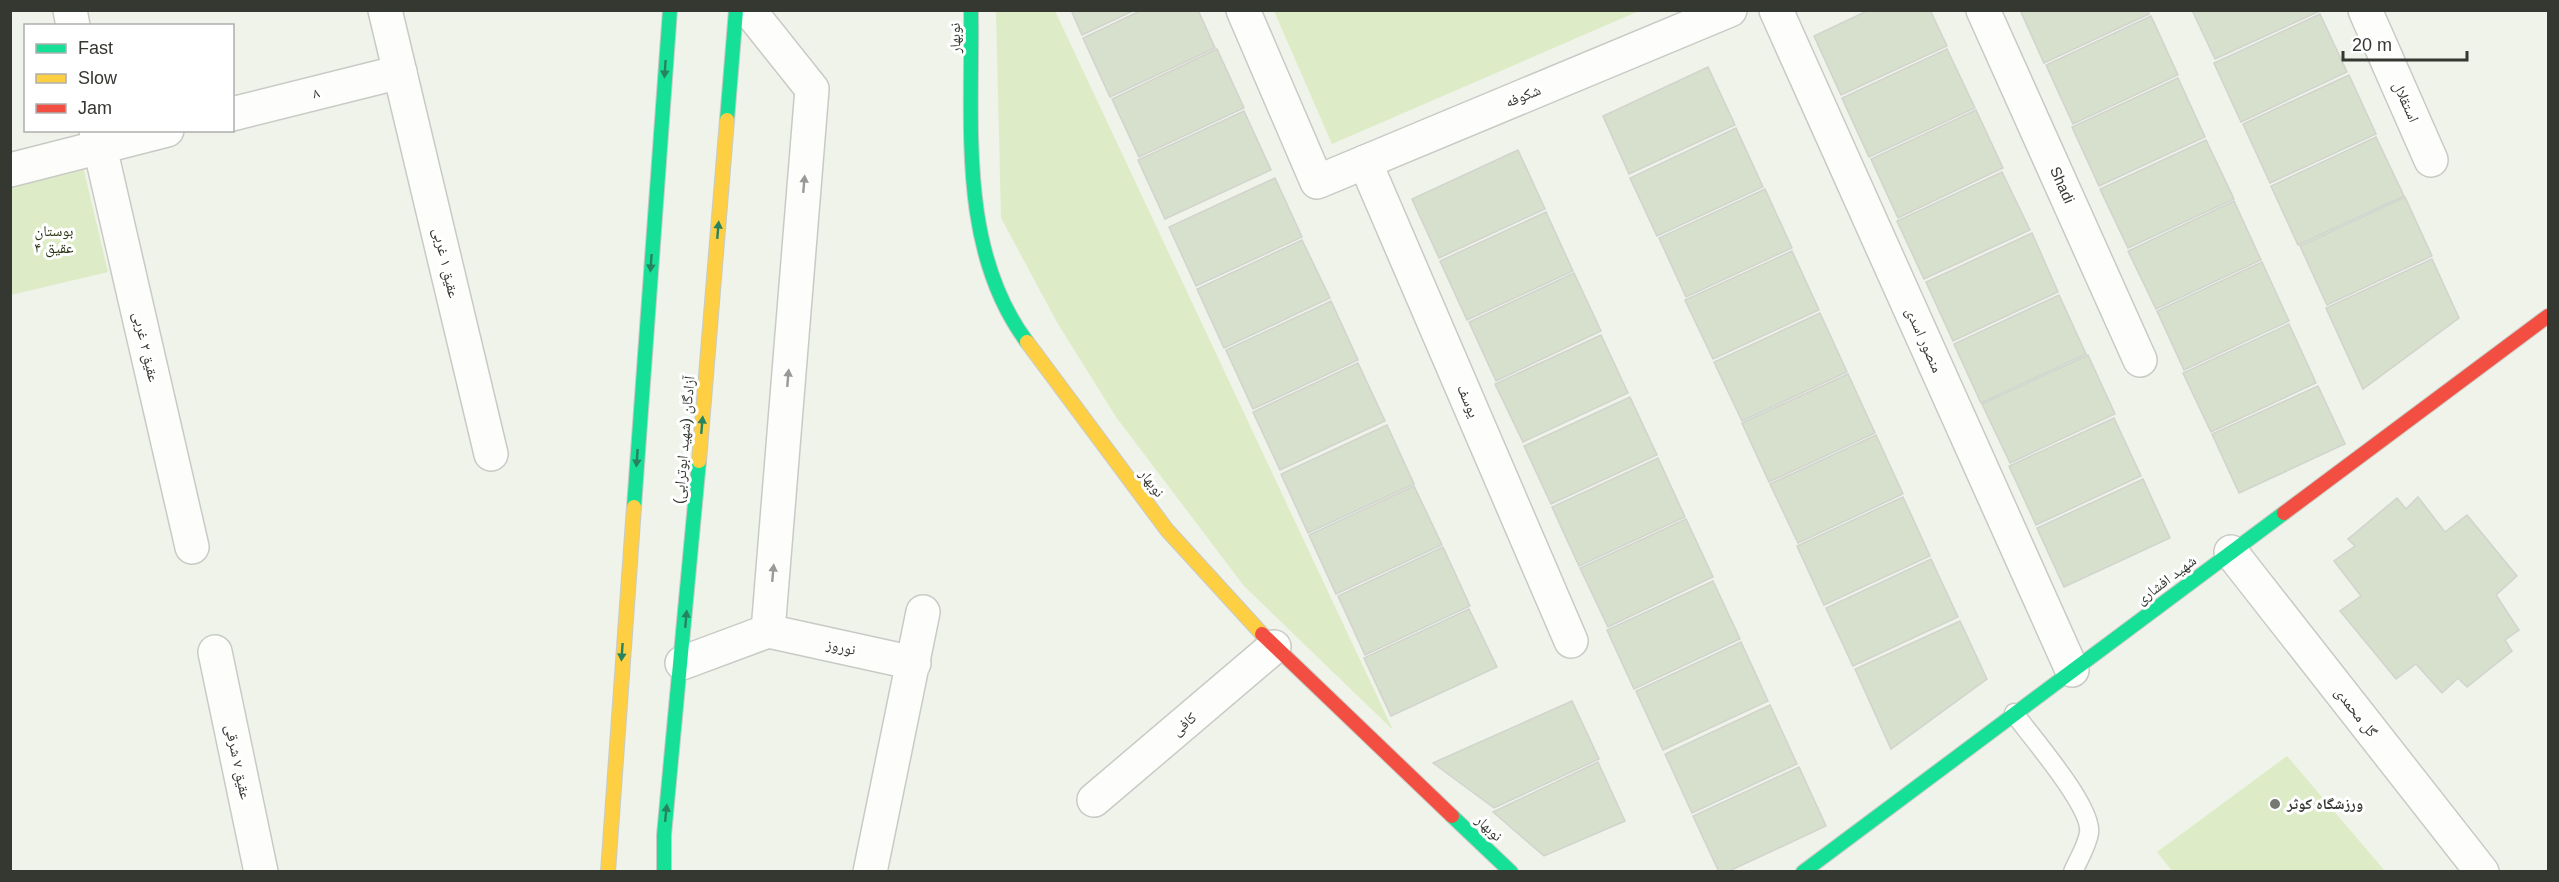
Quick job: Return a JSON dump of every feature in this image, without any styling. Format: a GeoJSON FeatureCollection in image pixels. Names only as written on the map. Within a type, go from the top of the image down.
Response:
{"type":"FeatureCollection","features":[{"type":"Feature","properties":{"kind":"street","name":"عقیق ۱ غربی"},"geometry":{"type":"LineString","coordinates":[[386,10],[491,454]]}},
{"type":"Feature","properties":{"kind":"street"},"geometry":{"type":"LineString","coordinates":[[608,872],[670,10]]}},
{"type":"Feature","properties":{"kind":"street","name":"آزادگان (شهید ابوترابی)"},"geometry":{"type":"LineString","coordinates":[[664,872],[664,835],[682,663],[736,10]]}},
{"type":"Feature","properties":{"kind":"street"},"geometry":{"type":"LineString","coordinates":[[682,663],[768,631],[812,89],[749,10]]}},
{"type":"Feature","properties":{"kind":"street","name":"نوبهار"},"geometry":{"type":"LineString","coordinates":[[971,10],[974,208],[985,260],[1012,322],[1167,530],[1274,647],[1511,872]]}},
{"type":"Feature","properties":{"kind":"street","name":"شکوفه"},"geometry":{"type":"LineString","coordinates":[[1243,10],[1317,182],[1715,14]]}},
{"type":"Feature","properties":{"kind":"street","name":"منصور اسدی"},"geometry":{"type":"LineString","coordinates":[[1776,10],[2072,670]]}},
{"type":"Feature","properties":{"kind":"street","name":"Shadi"},"geometry":{"type":"LineString","coordinates":[[1983,10],[2140,360]]}},
{"type":"Feature","properties":{"kind":"street","name":"استقلال"},"geometry":{"type":"LineString","coordinates":[[2366,10],[2431,160]]}},
{"type":"Feature","properties":{"kind":"street","name":"۸"},"geometry":{"type":"LineString","coordinates":[[234,114],[400,72]]}},
{"type":"Feature","properties":{"kind":"street"},"geometry":{"type":"LineString","coordinates":[[10,170],[98,139],[152,132]]}},
{"type":"Feature","properties":{"kind":"street","name":"عقیق ۲ غربی"},"geometry":{"type":"LineString","coordinates":[[98,139],[192,548]]}},
{"type":"Feature","properties":{"kind":"street","name":"یوسف"},"geometry":{"type":"LineString","coordinates":[[1365,162],[1571,640]]}},
{"type":"Feature","properties":{"kind":"street","name":"شهید افشاری"},"geometry":{"type":"LineString","coordinates":[[1803,872],[2548,316]]}},
{"type":"Feature","properties":{"kind":"street","name":"گل محمدی"},"geometry":{"type":"LineString","coordinates":[[2231,552],[2482,872]]}},
{"type":"Feature","properties":{"kind":"street"},"geometry":{"type":"LineString","coordinates":[[870,872],[923,612]]}},
{"type":"Feature","properties":{"kind":"street","name":"نوروز"},"geometry":{"type":"LineString","coordinates":[[768,631],[914,663]]}},
{"type":"Feature","properties":{"kind":"street","name":"کافی"},"geometry":{"type":"LineString","coordinates":[[1094,800],[1274,647]]}},
{"type":"Feature","properties":{"kind":"street","name":"عقیق ۷ شرقی"},"geometry":{"type":"LineString","coordinates":[[215,652],[261,872]]}},
{"type":"Feature","properties":{"kind":"lane"},"geometry":{"type":"LineString","coordinates":[[2014,714],[2080,802],[2089,822],[2089,835],[2073,872]]}},
{"type":"Feature","properties":{"kind":"green space"},"geometry":{"type":"Polygon","coordinates":[[[996,11],[1055,11],[1393,730],[1244,586],[1116,417],[1058,324],[1001,218],[996,11]]]}},
{"type":"Feature","properties":{"kind":"green space"},"geometry":{"type":"Polygon","coordinates":[[[1274,11],[1639,11],[1332,144],[1274,11]]]}},
{"type":"Feature","properties":{"kind":"green space","name":"بوستان عقیق ۴"},"geometry":{"type":"Polygon","coordinates":[[[82,162],[108,272],[11,295],[10,180],[82,162]]]}},
{"type":"Feature","properties":{"kind":"green space","name":"ورزشگاه کوثر"},"geometry":{"type":"Polygon","coordinates":[[[2287,756],[2385,871],[2172,871],[2157,852],[2287,756]]]}},
{"type":"Feature","properties":{"kind":"building"},"geometry":{"type":"Polygon","coordinates":[[[1071,10],[1135,10],[1082,35],[1071,10]]]}},
{"type":"Feature","properties":{"kind":"building"},"geometry":{"type":"Polygon","coordinates":[[[1142,10],[1198,10],[1215,48],[1110,97],[1083,38],[1142,10]]]}},
{"type":"Feature","properties":{"kind":"building"},"geometry":{"type":"Polygon","coordinates":[[[1869,10],[1930,10],[1947,46],[1841,95],[1814,36],[1869,10]]]}},
{"type":"Feature","properties":{"kind":"building"},"geometry":{"type":"Polygon","coordinates":[[[2020,10],[2148,10],[2149,14],[2044,63],[2020,10]]]}},
{"type":"Feature","properties":{"kind":"building"},"geometry":{"type":"Polygon","coordinates":[[[2192,10],[2320,10],[2320,11],[2215,59],[2192,10]]]}},
{"type":"Feature","properties":{"kind":"building"},"geometry":{"type":"Polygon","coordinates":[[[2320,14],[2347,72],[2241,122],[2214,63],[2320,14]]]}},
{"type":"Feature","properties":{"kind":"building"},"geometry":{"type":"Polygon","coordinates":[[[2151,16],[2178,75],[2073,124],[2046,65],[2151,16]]]}},
{"type":"Feature","properties":{"kind":"building"},"geometry":{"type":"Polygon","coordinates":[[[1217,49],[1244,108],[1139,157],[1112,99],[1217,49]]]}},
{"type":"Feature","properties":{"kind":"building"},"geometry":{"type":"Polygon","coordinates":[[[1947,49],[1975,108],[1869,157],[1842,98],[1947,49]]]}},
{"type":"Feature","properties":{"kind":"building"},"geometry":{"type":"Polygon","coordinates":[[[1708,67],[1735,125],[1629,174],[1603,116],[1708,67]]]}},
{"type":"Feature","properties":{"kind":"building"},"geometry":{"type":"Polygon","coordinates":[[[2349,75],[2376,134],[2270,183],[2243,124],[2349,75]]]}},
{"type":"Feature","properties":{"kind":"building"},"geometry":{"type":"Polygon","coordinates":[[[2178,78],[2205,137],[2099,186],[2072,127],[2178,78]]]}},
{"type":"Feature","properties":{"kind":"building"},"geometry":{"type":"Polygon","coordinates":[[[1976,110],[2003,168],[1898,218],[1871,159],[1976,110]]]}},
{"type":"Feature","properties":{"kind":"building"},"geometry":{"type":"Polygon","coordinates":[[[1244,111],[1271,170],[1165,219],[1138,160],[1244,111]]]}},
{"type":"Feature","properties":{"kind":"building"},"geometry":{"type":"Polygon","coordinates":[[[1736,128],[1763,187],[1657,236],[1630,178],[1736,128]]]}},
{"type":"Feature","properties":{"kind":"building"},"geometry":{"type":"Polygon","coordinates":[[[2376,137],[2404,196],[2298,245],[2271,186],[2376,137]]]}},
{"type":"Feature","properties":{"kind":"building"},"geometry":{"type":"Polygon","coordinates":[[[2206,140],[2234,199],[2128,248],[2100,189],[2206,140]]]}},
{"type":"Feature","properties":{"kind":"building"},"geometry":{"type":"Polygon","coordinates":[[[1518,150],[1545,209],[1439,258],[1412,199],[1518,150]]]}},
{"type":"Feature","properties":{"kind":"building"},"geometry":{"type":"Polygon","coordinates":[[[2002,172],[2030,230],[1924,279],[1897,221],[2002,172]]]}},
{"type":"Feature","properties":{"kind":"building"},"geometry":{"type":"Polygon","coordinates":[[[1275,178],[1302,237],[1196,286],[1169,227],[1275,178]]]}},
{"type":"Feature","properties":{"kind":"building"},"geometry":{"type":"Polygon","coordinates":[[[1765,189],[1792,248],[1686,297],[1659,238],[1765,189]]]}},
{"type":"Feature","properties":{"kind":"building"},"geometry":{"type":"Polygon","coordinates":[[[2405,197],[2432,256],[2327,305],[2300,246],[2405,197]]]}},
{"type":"Feature","properties":{"kind":"building"},"geometry":{"type":"Polygon","coordinates":[[[2234,201],[2261,260],[2156,309],[2128,251],[2234,201]]]}},
{"type":"Feature","properties":{"kind":"building"},"geometry":{"type":"Polygon","coordinates":[[[1546,212],[1573,271],[1467,320],[1440,261],[1546,212]]]}},
{"type":"Feature","properties":{"kind":"building"},"geometry":{"type":"Polygon","coordinates":[[[2032,233],[2058,292],[1953,341],[1926,282],[2032,233]]]}},
{"type":"Feature","properties":{"kind":"building"},"geometry":{"type":"Polygon","coordinates":[[[1302,240],[1330,298],[1224,348],[1197,289],[1302,240]]]}},
{"type":"Feature","properties":{"kind":"building"},"geometry":{"type":"Polygon","coordinates":[[[1792,251],[1819,310],[1713,359],[1685,300],[1792,251]]]}},
{"type":"Feature","properties":{"kind":"building"},"geometry":{"type":"Polygon","coordinates":[[[2432,259],[2459,318],[2363,389],[2326,308],[2432,259]]]}},
{"type":"Feature","properties":{"kind":"building"},"geometry":{"type":"Polygon","coordinates":[[[2262,262],[2289,321],[2184,370],[2157,311],[2262,262]]]}},
{"type":"Feature","properties":{"kind":"building"},"geometry":{"type":"Polygon","coordinates":[[[1574,273],[1601,331],[1496,381],[1469,322],[1574,273]]]}},
{"type":"Feature","properties":{"kind":"building"},"geometry":{"type":"Polygon","coordinates":[[[2059,295],[2086,354],[1981,403],[1954,344],[2059,295]]]}},
{"type":"Feature","properties":{"kind":"building"},"geometry":{"type":"Polygon","coordinates":[[[1331,301],[1358,360],[1253,409],[1226,350],[1331,301]]]}},
{"type":"Feature","properties":{"kind":"building"},"geometry":{"type":"Polygon","coordinates":[[[1820,313],[1847,372],[1742,421],[1714,362],[1820,313]]]}},
{"type":"Feature","properties":{"kind":"building"},"geometry":{"type":"Polygon","coordinates":[[[2289,324],[2316,383],[2211,432],[2183,373],[2289,324]]]}},
{"type":"Feature","properties":{"kind":"building"},"geometry":{"type":"Polygon","coordinates":[[[1601,335],[1628,393],[1523,442],[1495,384],[1601,335]]]}},
{"type":"Feature","properties":{"kind":"building"},"geometry":{"type":"Polygon","coordinates":[[[2088,355],[2115,414],[2010,463],[1982,404],[2088,355]]]}},
{"type":"Feature","properties":{"kind":"building"},"geometry":{"type":"Polygon","coordinates":[[[1358,363],[1385,421],[1280,470],[1253,412],[1358,363]]]}},
{"type":"Feature","properties":{"kind":"building"},"geometry":{"type":"Polygon","coordinates":[[[1848,374],[1875,433],[1769,482],[1742,423],[1848,374]]]}},
{"type":"Feature","properties":{"kind":"building"},"geometry":{"type":"Polygon","coordinates":[[[2318,386],[2345,444],[2239,493],[2212,434],[2318,386]]]}},
{"type":"Feature","properties":{"kind":"building"},"geometry":{"type":"Polygon","coordinates":[[[1630,397],[1657,455],[1551,504],[1524,446],[1630,397]]]}},
{"type":"Feature","properties":{"kind":"building"},"geometry":{"type":"Polygon","coordinates":[[[2114,418],[2141,476],[2036,525],[2009,466],[2114,418]]]}},
{"type":"Feature","properties":{"kind":"building"},"geometry":{"type":"Polygon","coordinates":[[[1387,425],[1414,484],[1308,533],[1281,474],[1387,425]]]}},
{"type":"Feature","properties":{"kind":"building"},"geometry":{"type":"Polygon","coordinates":[[[1876,435],[1903,494],[1798,543],[1770,484],[1876,435]]]}},
{"type":"Feature","properties":{"kind":"building"},"geometry":{"type":"Polygon","coordinates":[[[1658,458],[1685,517],[1579,566],[1552,507],[1658,458]]]}},
{"type":"Feature","properties":{"kind":"building"},"geometry":{"type":"Polygon","coordinates":[[[2143,479],[2170,538],[2064,587],[2037,528],[2143,479]]]}},
{"type":"Feature","properties":{"kind":"building"},"geometry":{"type":"Polygon","coordinates":[[[1414,486],[1442,545],[1336,594],[1309,535],[1414,486]]]}},
{"type":"Feature","properties":{"kind":"building"},"geometry":{"type":"Polygon","coordinates":[[[1903,497],[1930,556],[1824,605],[1797,546],[1903,497]]]}},
{"type":"Feature","properties":{"kind":"building"},"geometry":{"type":"Polygon","coordinates":[[[2418,497],[2445,532],[2467,515],[2517,576],[2496,595],[2519,630],[2505,640],[2512,651],[2467,687],[2458,678],[2442,693],[2416,664],[2396,679],[2340,611],[2361,596],[2334,561],[2355,546],[2348,539],[2397,498],[2406,509],[2418,497]]]}},
{"type":"Feature","properties":{"kind":"building"},"geometry":{"type":"Polygon","coordinates":[[[1686,519],[1713,577],[1608,627],[1580,568],[1686,519]]]}},
{"type":"Feature","properties":{"kind":"building"},"geometry":{"type":"Polygon","coordinates":[[[1443,547],[1470,606],[1365,655],[1338,596],[1443,547]]]}},
{"type":"Feature","properties":{"kind":"building"},"geometry":{"type":"Polygon","coordinates":[[[1931,559],[1958,617],[1853,666],[1826,608],[1931,559]]]}},
{"type":"Feature","properties":{"kind":"building"},"geometry":{"type":"Polygon","coordinates":[[[1713,581],[1740,639],[1634,689],[1607,630],[1713,581]]]}},
{"type":"Feature","properties":{"kind":"building"},"geometry":{"type":"Polygon","coordinates":[[[1469,609],[1497,667],[1391,716],[1364,658],[1469,609]]]}},
{"type":"Feature","properties":{"kind":"building"},"geometry":{"type":"Polygon","coordinates":[[[1960,621],[1987,679],[1891,749],[1855,669],[1960,621]]]}},
{"type":"Feature","properties":{"kind":"building"},"geometry":{"type":"Polygon","coordinates":[[[1741,642],[1768,701],[1663,750],[1636,691],[1741,642]]]}},
{"type":"Feature","properties":{"kind":"building"},"geometry":{"type":"Polygon","coordinates":[[[1572,701],[1599,759],[1494,808],[1433,763],[1572,701]]]}},
{"type":"Feature","properties":{"kind":"building"},"geometry":{"type":"Polygon","coordinates":[[[1770,705],[1797,764],[1692,813],[1665,754],[1770,705]]]}},
{"type":"Feature","properties":{"kind":"building"},"geometry":{"type":"Polygon","coordinates":[[[1598,762],[1625,821],[1544,856],[1493,812],[1598,762]]]}},
{"type":"Feature","properties":{"kind":"building"},"geometry":{"type":"Polygon","coordinates":[[[1799,767],[1826,826],[1727,872],[1719,872],[1693,816],[1799,767]]]}},
{"type":"Feature","properties":{"kind":"traffic: fast"},"geometry":{"type":"LineString","coordinates":[[634,507],[670,10]]}},
{"type":"Feature","properties":{"kind":"traffic: fast"},"geometry":{"type":"LineString","coordinates":[[727,120],[736,10]]}},
{"type":"Feature","properties":{"kind":"traffic: fast"},"geometry":{"type":"LineString","coordinates":[[971,10],[971,139],[979,225],[989,266],[1005,305],[1027,342]]}},
{"type":"Feature","properties":{"kind":"traffic: fast"},"geometry":{"type":"LineString","coordinates":[[664,872],[664,835],[699,461]]}},
{"type":"Feature","properties":{"kind":"traffic: fast"},"geometry":{"type":"LineString","coordinates":[[1803,872],[2284,513]]}},
{"type":"Feature","properties":{"kind":"traffic: fast"},"geometry":{"type":"LineString","coordinates":[[1452,816],[1511,872]]}},
{"type":"Feature","properties":{"kind":"traffic: slow"},"geometry":{"type":"LineString","coordinates":[[699,461],[727,120]]}},
{"type":"Feature","properties":{"kind":"traffic: slow"},"geometry":{"type":"LineString","coordinates":[[1027,342],[1167,530],[1262,634]]}},
{"type":"Feature","properties":{"kind":"traffic: slow"},"geometry":{"type":"LineString","coordinates":[[608,872],[634,507]]}},
{"type":"Feature","properties":{"kind":"traffic: jam"},"geometry":{"type":"LineString","coordinates":[[2284,513],[2548,316]]}},
{"type":"Feature","properties":{"kind":"traffic: jam"},"geometry":{"type":"LineString","coordinates":[[1262,634],[1452,816]]}},
{"type":"Feature","properties":{"kind":"place","name":"ورزشگاه کوثر"},"geometry":{"type":"Point","coordinates":[2275,804]}}]}
